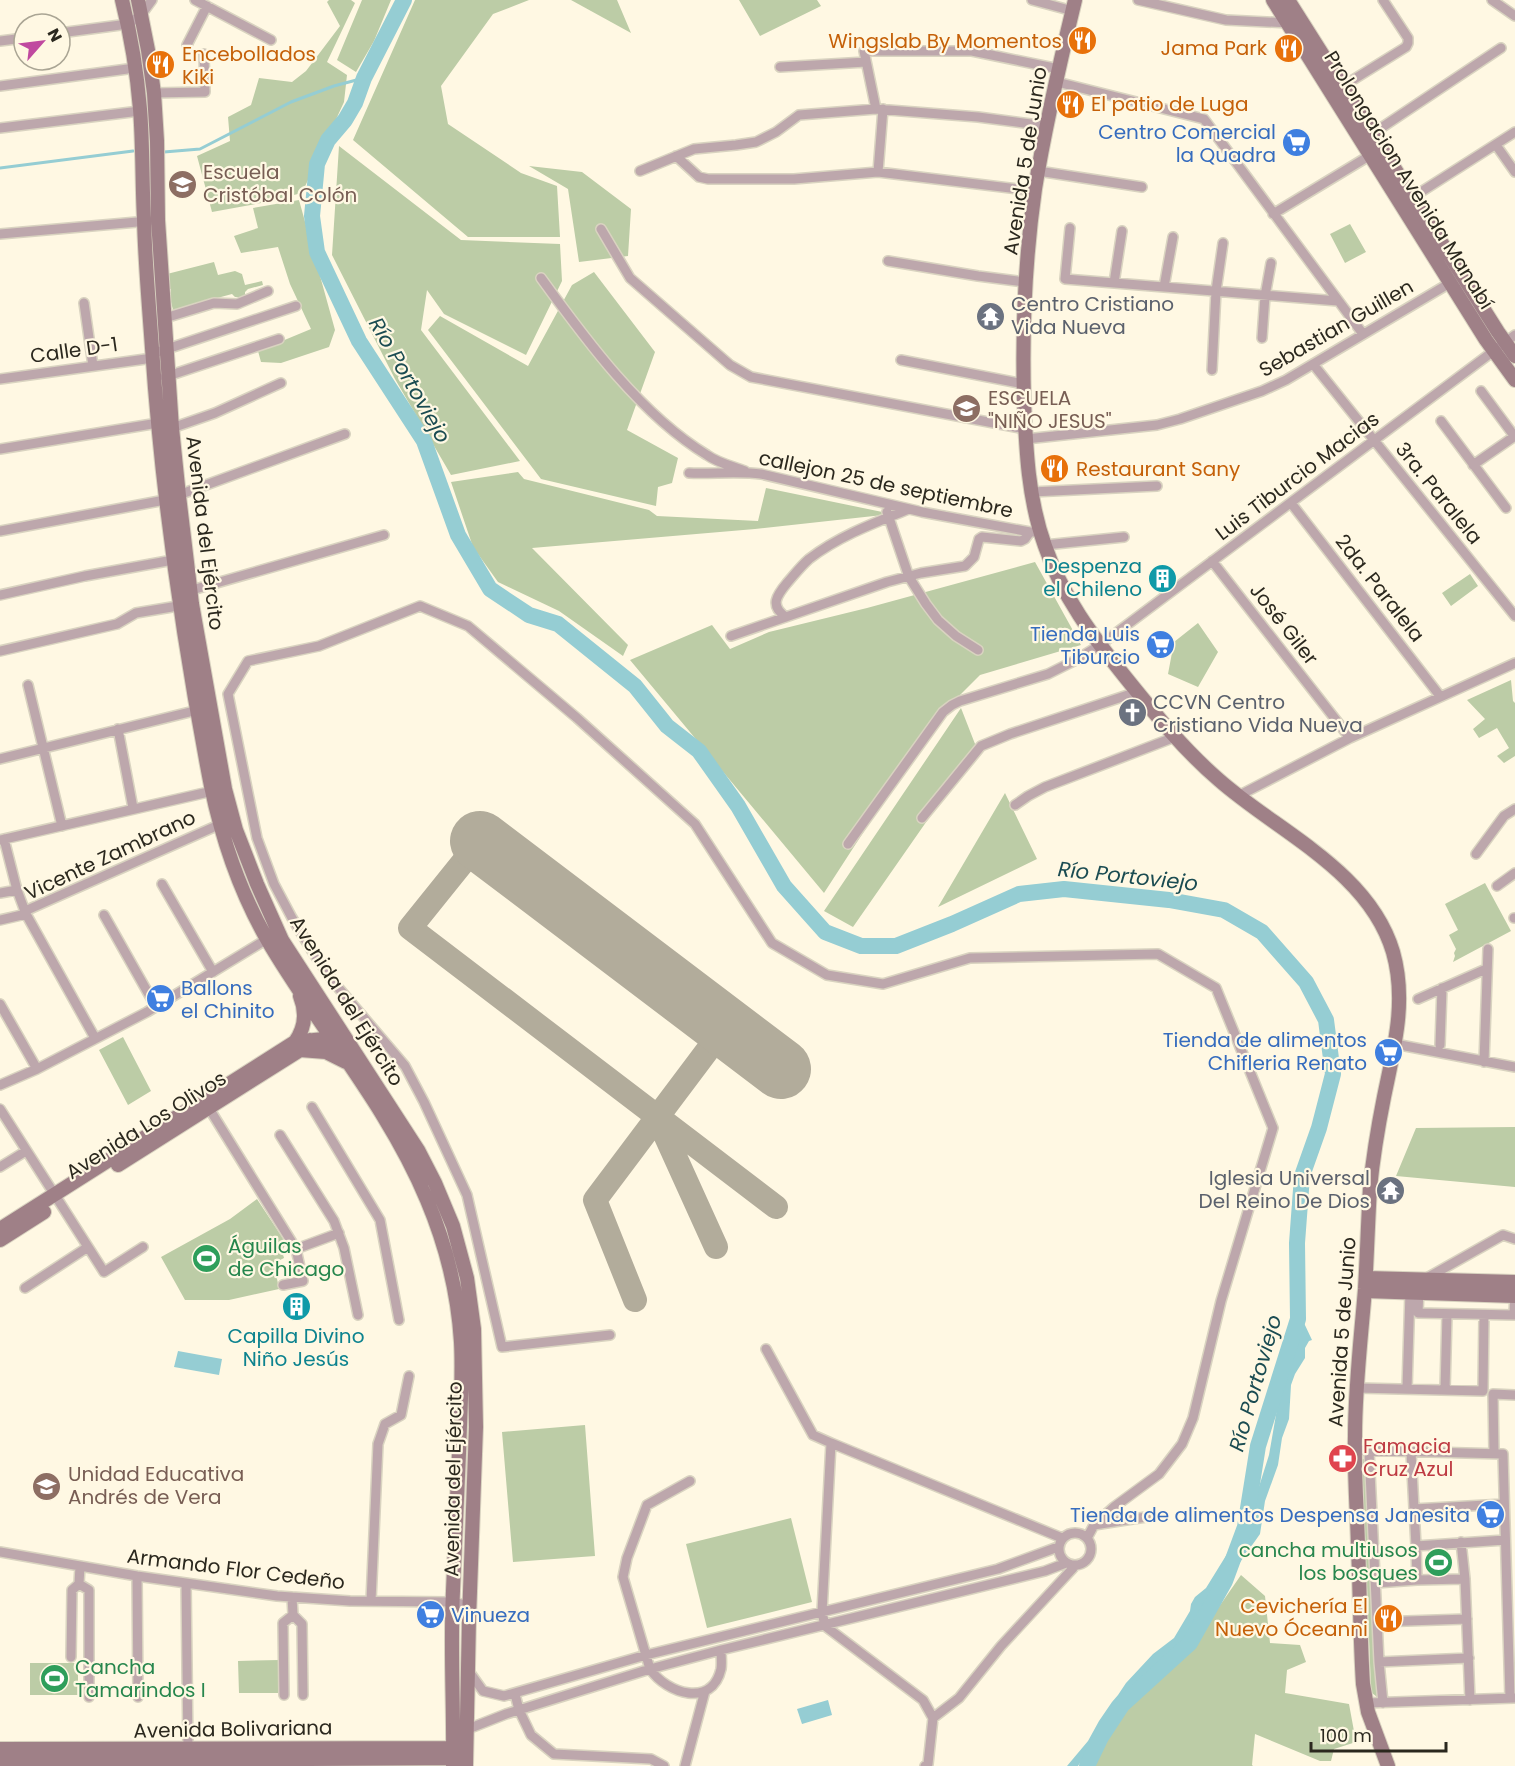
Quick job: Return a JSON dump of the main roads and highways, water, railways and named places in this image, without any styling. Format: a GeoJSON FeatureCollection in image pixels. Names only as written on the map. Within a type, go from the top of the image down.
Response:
{"type":"FeatureCollection","features":[{"type":"Feature","properties":{"kind":"main road","name":"Prolongacion Avenida Manabí"},"geometry":{"type":"LineString","coordinates":[[1273,0],[1294,21],[1343,86],[1367,137]]}},
{"type":"Feature","properties":{"kind":"main road","name":"Prolongacion Avenida Manabí"},"geometry":{"type":"LineString","coordinates":[[1288,0],[1294,21],[1376,152],[1450,283],[1515,356]]}},
{"type":"Feature","properties":{"kind":"main road","name":"Avenida del Ejército"},"geometry":{"type":"LineString","coordinates":[[142,4],[154,93],[157,141],[151,220],[154,380],[165,426],[172,498],[204,709],[219,790],[242,887],[267,939],[333,1040]]}},
{"type":"Feature","properties":{"kind":"main road","name":"Avenida 5 de Junio"},"geometry":{"type":"LineString","coordinates":[[1074,5],[1038,171],[1025,282],[1024,384],[1035,532],[1045,546],[1053,568],[1071,603],[1137,692],[1199,762],[1238,796],[1345,877],[1361,894],[1377,915],[1388,937],[1398,970],[1400,1015],[1373,1158],[1357,1388],[1355,1450],[1362,1660],[1366,1703],[1374,1732],[1388,1766]]}},
{"type":"Feature","properties":{"kind":"main road","name":"Avenida del Ejército"},"geometry":{"type":"LineString","coordinates":[[126,12],[135,68],[151,220],[165,318],[168,376],[165,426]]}},
{"type":"Feature","properties":{"kind":"main road","name":"Prolongacion Avenida Manabí"},"geometry":{"type":"LineString","coordinates":[[1376,152],[1413,197],[1504,343],[1515,380]]}},
{"type":"Feature","properties":{"kind":"main road","name":"Avenida del Ejército"},"geometry":{"type":"LineString","coordinates":[[172,498],[173,561],[188,599]]}},
{"type":"Feature","properties":{"kind":"main road","name":"Avenida del Ejército"},"geometry":{"type":"LineString","coordinates":[[227,823],[282,940],[319,997],[427,1198],[450,1270],[461,1344],[462,1382],[452,1602],[460,1757]]}},
{"type":"Feature","properties":{"kind":"main road"},"geometry":{"type":"LineString","coordinates":[[296,985],[304,1005],[302,1032],[297,1046],[354,1061]]}},
{"type":"Feature","properties":{"kind":"main road"},"geometry":{"type":"LineString","coordinates":[[311,1039],[319,1019],[319,997]]}},
{"type":"Feature","properties":{"kind":"main road","name":"Avenida Los Olivos"},"geometry":{"type":"LineString","coordinates":[[0,1228],[57,1198],[297,1046],[311,1039],[333,1040]]}},
{"type":"Feature","properties":{"kind":"main road"},"geometry":{"type":"LineString","coordinates":[[333,1040],[354,1061]]}},
{"type":"Feature","properties":{"kind":"main road","name":"Avenida del Ejército"},"geometry":{"type":"LineString","coordinates":[[354,1061],[408,1134],[435,1183],[453,1226],[467,1278],[474,1329],[476,1418],[468,1729],[460,1757]]}},
{"type":"Feature","properties":{"kind":"main road","name":"Avenida Los Olivos"},"geometry":{"type":"LineString","coordinates":[[0,1240],[57,1198]]}},
{"type":"Feature","properties":{"kind":"main road"},"geometry":{"type":"LineString","coordinates":[[1418,1286],[1515,1283]]}},
{"type":"Feature","properties":{"kind":"main road"},"geometry":{"type":"LineString","coordinates":[[1365,1284],[1418,1286],[1515,1296]]}},
{"type":"Feature","properties":{"kind":"main road","name":"Avenida Bolivariana"},"geometry":{"type":"LineString","coordinates":[[0,1749],[79,1759],[188,1749],[320,1757]]}},
{"type":"Feature","properties":{"kind":"main road","name":"Avenida Bolivariana"},"geometry":{"type":"LineString","coordinates":[[0,1761],[79,1759],[223,1762],[320,1757],[460,1757]]}},
{"type":"Feature","properties":{"kind":"water"},"geometry":{"type":"Polygon","coordinates":[[[1304,1323],[1312,1340],[1305,1348],[1305,1358],[1291,1385],[1289,1419],[1282,1438],[1278,1465],[1265,1501],[1260,1534],[1236,1568],[1222,1580],[1208,1606],[1199,1614],[1195,1626],[1181,1646],[1164,1661],[1161,1673],[1137,1688],[1107,1722],[1078,1766],[1067,1766],[1088,1741],[1126,1683],[1153,1654],[1174,1638],[1190,1611],[1195,1597],[1206,1588],[1227,1554],[1247,1529],[1255,1513],[1257,1493],[1269,1455],[1282,1381],[1295,1338],[1300,1326],[1304,1323]]]}},
{"type":"Feature","properties":{"kind":"water"},"geometry":{"type":"Polygon","coordinates":[[[178,1351],[222,1359],[219,1375],[174,1367],[178,1351]]]}},
{"type":"Feature","properties":{"kind":"water"},"geometry":{"type":"Polygon","coordinates":[[[828,1700],[832,1715],[802,1724],[797,1709],[828,1700]]]}},
{"type":"Feature","properties":{"kind":"waterway","name":"Río Portoviejo"},"geometry":{"type":"LineString","coordinates":[[404,0],[364,78],[355,103],[345,120],[328,140],[317,164],[312,216],[317,252],[359,341],[424,441],[458,535],[490,589],[529,615],[558,624],[635,686],[667,726],[699,751],[738,806],[784,886],[825,932],[861,946],[896,946],[1019,894],[1064,889],[1169,900],[1224,910],[1262,932],[1306,982],[1326,1020],[1333,1074],[1319,1128],[1302,1176],[1297,1243],[1298,1319],[1258,1446],[1245,1527],[1225,1581],[1190,1643],[1122,1705],[1101,1737],[1087,1766]]}},
{"type":"Feature","properties":{"kind":"waterway"},"geometry":{"type":"LineString","coordinates":[[164,152],[200,149],[291,102],[364,78]]}},
{"type":"Feature","properties":{"kind":"waterway"},"geometry":{"type":"LineString","coordinates":[[0,168],[133,151]]}},
{"type":"Feature","properties":{"kind":"place","name":"Wingslab By Momentos"},"geometry":{"type":"Point","coordinates":[1083,41]}},
{"type":"Feature","properties":{"kind":"place","name":"Jama Park"},"geometry":{"type":"Point","coordinates":[1288,48]}},
{"type":"Feature","properties":{"kind":"place","name":"Encebollados Kiki"},"geometry":{"type":"Point","coordinates":[161,65]}},
{"type":"Feature","properties":{"kind":"place","name":"El patio de Luga"},"geometry":{"type":"Point","coordinates":[1070,104]}},
{"type":"Feature","properties":{"kind":"place","name":"Centro Comercial la Quadra"},"geometry":{"type":"Point","coordinates":[1297,143]}},
{"type":"Feature","properties":{"kind":"place","name":"Escuela Cristóbal Colón"},"geometry":{"type":"Point","coordinates":[182,184]}},
{"type":"Feature","properties":{"kind":"place","name":"Centro Cristiano Vida Nueva"},"geometry":{"type":"Point","coordinates":[990,316]}},
{"type":"Feature","properties":{"kind":"place","name":"ESCUELA \"NIÑO JESUS\""},"geometry":{"type":"Point","coordinates":[967,409]}},
{"type":"Feature","properties":{"kind":"place","name":"Restaurant Sany"},"geometry":{"type":"Point","coordinates":[1055,469]}},
{"type":"Feature","properties":{"kind":"place","name":"Despenza el Chileno"},"geometry":{"type":"Point","coordinates":[1163,578]}},
{"type":"Feature","properties":{"kind":"place","name":"Tienda Luis Tiburcio"},"geometry":{"type":"Point","coordinates":[1161,645]}},
{"type":"Feature","properties":{"kind":"place","name":"CCVN Centro Cristiano Vida Nueva"},"geometry":{"type":"Point","coordinates":[1132,713]}},
{"type":"Feature","properties":{"kind":"place","name":"Ballons el Chinito"},"geometry":{"type":"Point","coordinates":[160,999]}},
{"type":"Feature","properties":{"kind":"place","name":"Tienda de alimentos Chifleria Renato"},"geometry":{"type":"Point","coordinates":[1388,1052]}},
{"type":"Feature","properties":{"kind":"place","name":"Iglesia Universal Del Reino De Dios"},"geometry":{"type":"Point","coordinates":[1391,1190]}},
{"type":"Feature","properties":{"kind":"place","name":"Águilas de Chicago"},"geometry":{"type":"Point","coordinates":[207,1258]}},
{"type":"Feature","properties":{"kind":"place","name":"Capilla Divino Niño Jesús"},"geometry":{"type":"Point","coordinates":[296,1306]}},
{"type":"Feature","properties":{"kind":"place","name":"Famacia Cruz Azul"},"geometry":{"type":"Point","coordinates":[1342,1458]}},
{"type":"Feature","properties":{"kind":"place","name":"Unidad Educativa Andrés de Vera"},"geometry":{"type":"Point","coordinates":[47,1486]}},
{"type":"Feature","properties":{"kind":"place","name":"Tienda de alimentos Despensa Janesita"},"geometry":{"type":"Point","coordinates":[1491,1515]}},
{"type":"Feature","properties":{"kind":"place","name":"cancha multiusos los bosques"},"geometry":{"type":"Point","coordinates":[1439,1562]}},
{"type":"Feature","properties":{"kind":"place","name":"Vinueza"},"geometry":{"type":"Point","coordinates":[430,1615]}},
{"type":"Feature","properties":{"kind":"place","name":"Cevichería El Nuevo Óceanni"},"geometry":{"type":"Point","coordinates":[1389,1618]}},
{"type":"Feature","properties":{"kind":"place","name":"Cancha Tamarindos I"},"geometry":{"type":"Point","coordinates":[54,1679]}}]}
